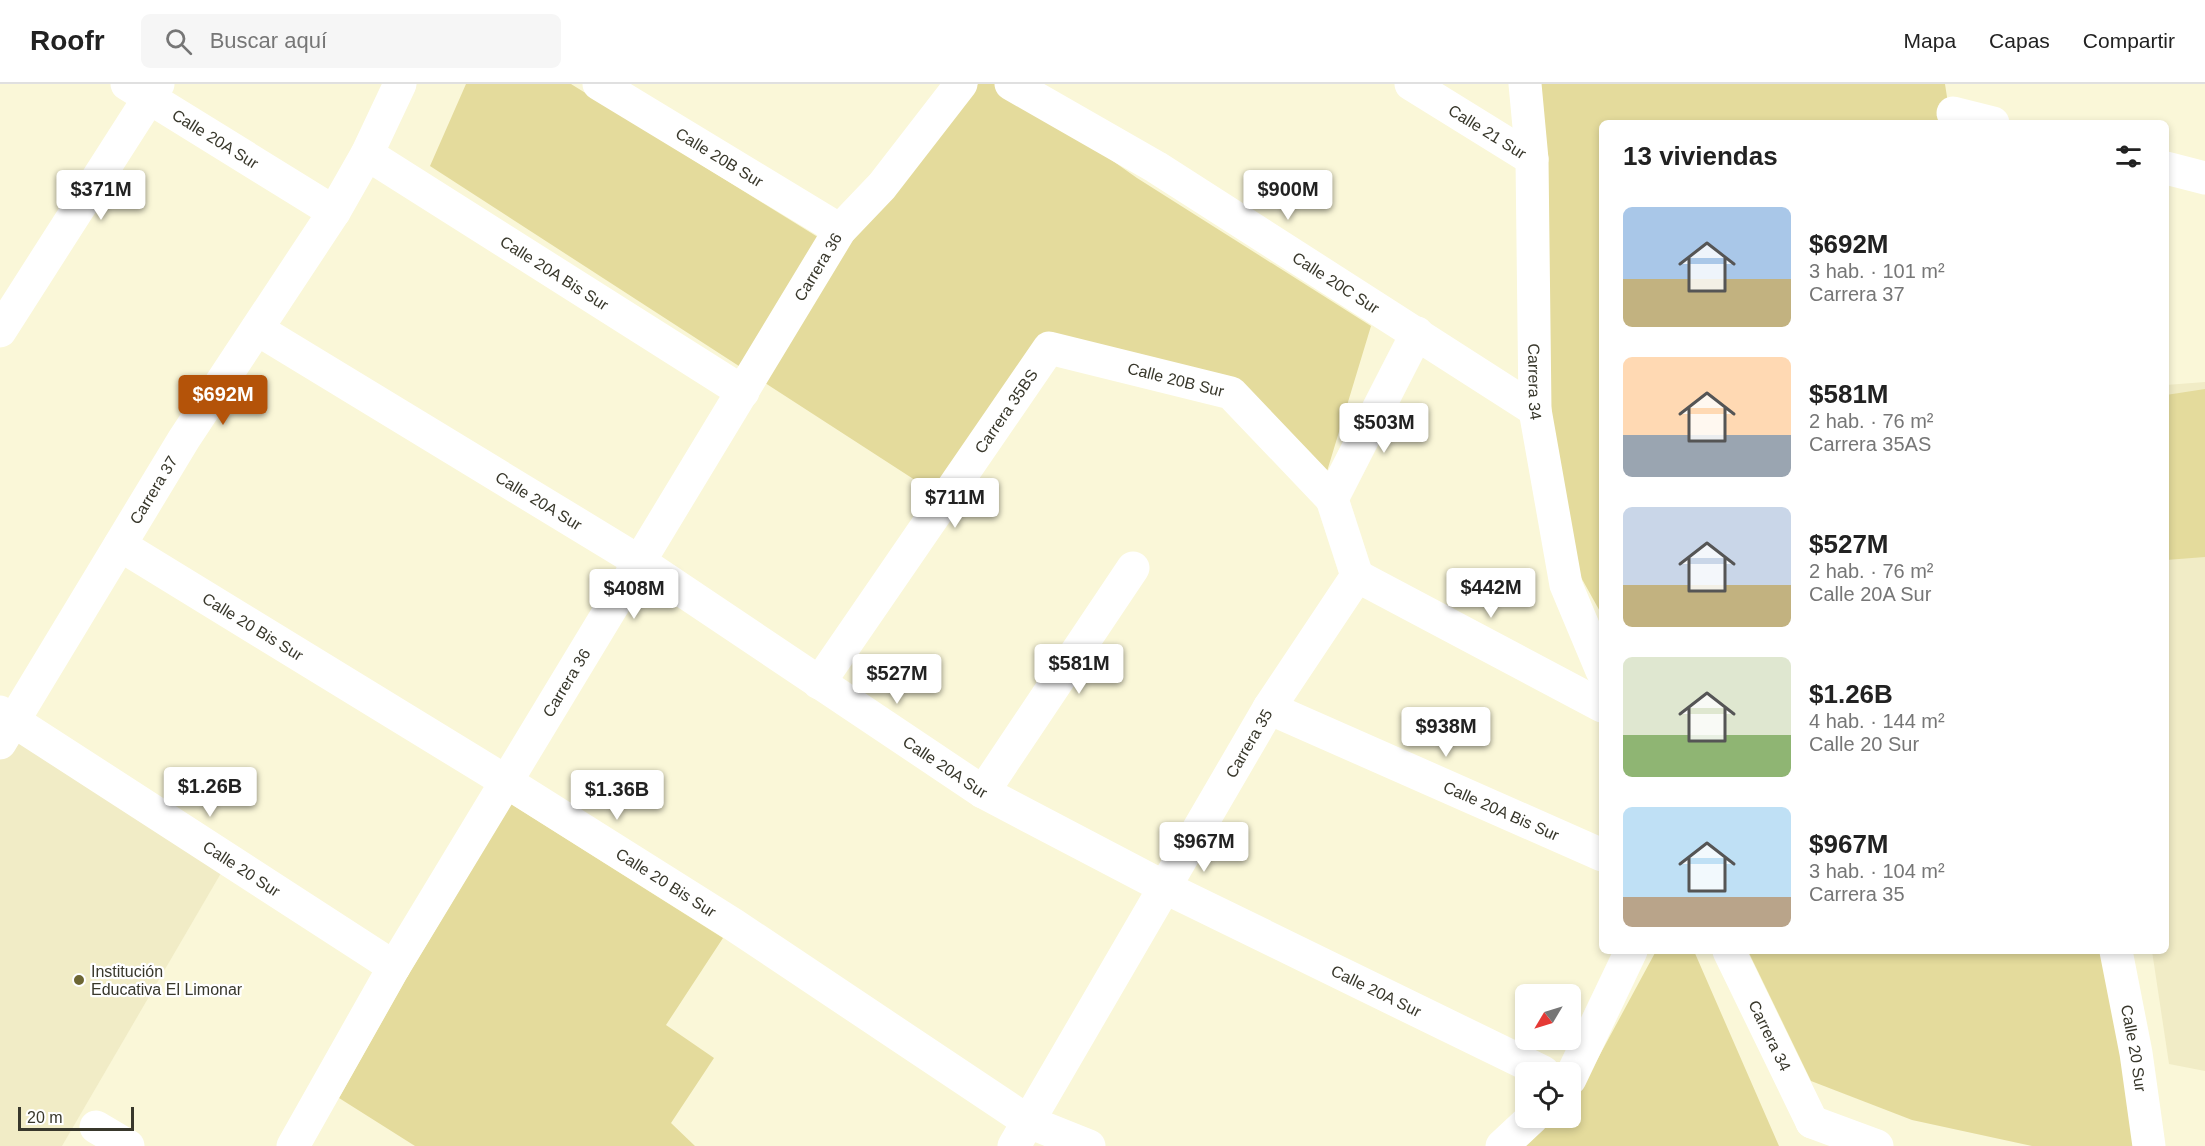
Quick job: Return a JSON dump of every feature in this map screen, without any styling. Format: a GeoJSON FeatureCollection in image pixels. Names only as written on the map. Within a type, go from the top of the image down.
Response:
{"type":"FeatureCollection","features":[{"type":"Feature","properties":{"kind":"street","name":"Carrera 37"},"geometry":{"type":"LineString","coordinates":[[5,725],[257,328],[334,212],[367,154],[400,84]]}},
{"type":"Feature","properties":{"kind":"street","name":"Calle 20B Sur"},"geometry":{"type":"LineString","coordinates":[[599,84],[840,230]]}},
{"type":"Feature","properties":{"kind":"street","name":"Carrera 36"},"geometry":{"type":"LineString","coordinates":[[293,1146],[394,967],[840,230],[882,186],[961,84]]}},
{"type":"Feature","properties":{"kind":"street","name":"Calle 20C Sur"},"geometry":{"type":"LineString","coordinates":[[1011,84],[1156,167],[1535,410]]}},
{"type":"Feature","properties":{"kind":"street","name":"Calle 21 Sur"},"geometry":{"type":"LineString","coordinates":[[1411,84],[1533,159]]}},
{"type":"Feature","properties":{"kind":"street","name":"Carrera 34"},"geometry":{"type":"LineString","coordinates":[[1525,84],[1533,159],[1535,410],[1566,585],[1599,664]]}},
{"type":"Feature","properties":{"kind":"street"},"geometry":{"type":"LineString","coordinates":[[0,331],[145,89]]}},
{"type":"Feature","properties":{"kind":"street","name":"Calle 20A Sur"},"geometry":{"type":"LineString","coordinates":[[145,89],[334,212]]}},
{"type":"Feature","properties":{"kind":"street"},"geometry":{"type":"LineString","coordinates":[[1952,107],[1985,120]]}},
{"type":"Feature","properties":{"kind":"street","name":"Calle 20A Bis Sur"},"geometry":{"type":"LineString","coordinates":[[367,154],[742,392]]}},
{"type":"Feature","properties":{"kind":"street"},"geometry":{"type":"LineString","coordinates":[[2169,169],[2205,178]]}},
{"type":"Feature","properties":{"kind":"street","name":"Calle 20A Sur"},"geometry":{"type":"LineString","coordinates":[[257,328],[640,562],[982,792],[1166,888],[1523,1062]]}},
{"type":"Feature","properties":{"kind":"street"},"geometry":{"type":"LineString","coordinates":[[1417,333],[1332,499],[1357,576],[1599,704]]}},
{"type":"Feature","properties":{"kind":"street","name":"Calle 20B Sur"},"geometry":{"type":"LineString","coordinates":[[1050,348],[1231,393],[1332,499]]}},
{"type":"Feature","properties":{"kind":"street","name":"Carrera 35BS"},"geometry":{"type":"LineString","coordinates":[[819,683],[1050,348]]}},
{"type":"Feature","properties":{"kind":"street","name":"Calle 20 Bis Sur"},"geometry":{"type":"LineString","coordinates":[[120,545],[507,782],[734,925],[1022,1134],[1089,1146]]}},
{"type":"Feature","properties":{"kind":"street"},"geometry":{"type":"LineString","coordinates":[[982,792],[1133,568]]}},
{"type":"Feature","properties":{"kind":"street","name":"Carrera 35"},"geometry":{"type":"LineString","coordinates":[[1022,1134],[1269,708],[1357,576]]}},
{"type":"Feature","properties":{"kind":"street","name":"Calle 20A Bis Sur"},"geometry":{"type":"LineString","coordinates":[[1269,708],[1599,854]]}},
{"type":"Feature","properties":{"kind":"street","name":"Calle 20 Sur"},"geometry":{"type":"LineString","coordinates":[[5,725],[394,967]]}},
{"type":"Feature","properties":{"kind":"street"},"geometry":{"type":"LineString","coordinates":[[1578,1062],[1630,954]]}},
{"type":"Feature","properties":{"kind":"street","name":"Carrera 34"},"geometry":{"type":"LineString","coordinates":[[1730,954],[1810,1134]]}},
{"type":"Feature","properties":{"kind":"street","name":"Calle 20 Sur"},"geometry":{"type":"LineString","coordinates":[[2117,954],[2136,1053],[2149,1146]]}},
{"type":"Feature","properties":{"kind":"street"},"geometry":{"type":"LineString","coordinates":[[96,1127],[128,1146]]}},
{"type":"Feature","properties":{"kind":"street"},"geometry":{"type":"LineString","coordinates":[[1502,1146],[1521,1128]]}},
{"type":"Feature","properties":{"kind":"street"},"geometry":{"type":"LineString","coordinates":[[1810,1134],[1877,1146]]}},
{"type":"Feature","properties":{"kind":"shaded area"},"geometry":{"type":"Polygon","coordinates":[[[466,84],[571,84],[842,252],[978,84],[1004,84],[1137,178],[1371,326],[1325,478],[1232,379],[1042,339],[935,493],[430,166],[466,84]]]}},
{"type":"Feature","properties":{"kind":"shaded area"},"geometry":{"type":"Polygon","coordinates":[[[1533,84],[1945,84],[1951,120],[1599,120],[1599,610],[1573,563],[1543,393],[1533,84]]]}},
{"type":"Feature","properties":{"kind":"shaded area"},"geometry":{"type":"Polygon","coordinates":[[[2205,382],[2205,1071],[2169,1064],[2152,954],[2169,954],[2169,385],[2205,382]]]}},
{"type":"Feature","properties":{"kind":"shaded area"},"geometry":{"type":"Polygon","coordinates":[[[2205,389],[2205,557],[2169,560],[2169,395],[2205,389]]]}},
{"type":"Feature","properties":{"kind":"shaded area","name":"Institución Educativa El Limonar"},"geometry":{"type":"Polygon","coordinates":[[[14,730],[224,868],[62,1146],[0,1146],[0,752],[14,730]]]}},
{"type":"Feature","properties":{"kind":"shaded area"},"geometry":{"type":"Polygon","coordinates":[[[511,804],[723,938],[666,1025],[714,1058],[671,1123],[695,1146],[415,1146],[339,1098],[407,977],[511,804]]]}},
{"type":"Feature","properties":{"kind":"shaded area"},"geometry":{"type":"Polygon","coordinates":[[[1654,954],[1695,954],[1779,1146],[1515,1146],[1536,1128],[1581,1128],[1581,1087],[1654,954]]]}},
{"type":"Feature","properties":{"kind":"shaded area"},"geometry":{"type":"Polygon","coordinates":[[[1749,954],[2112,954],[2143,1146],[2032,1146],[1912,1120],[1811,1081],[1749,954]]]}},
{"type":"Feature","properties":{"kind":"place","name":"Institución Educativa El Limonar"},"geometry":{"type":"Point","coordinates":[79,980]}}]}
